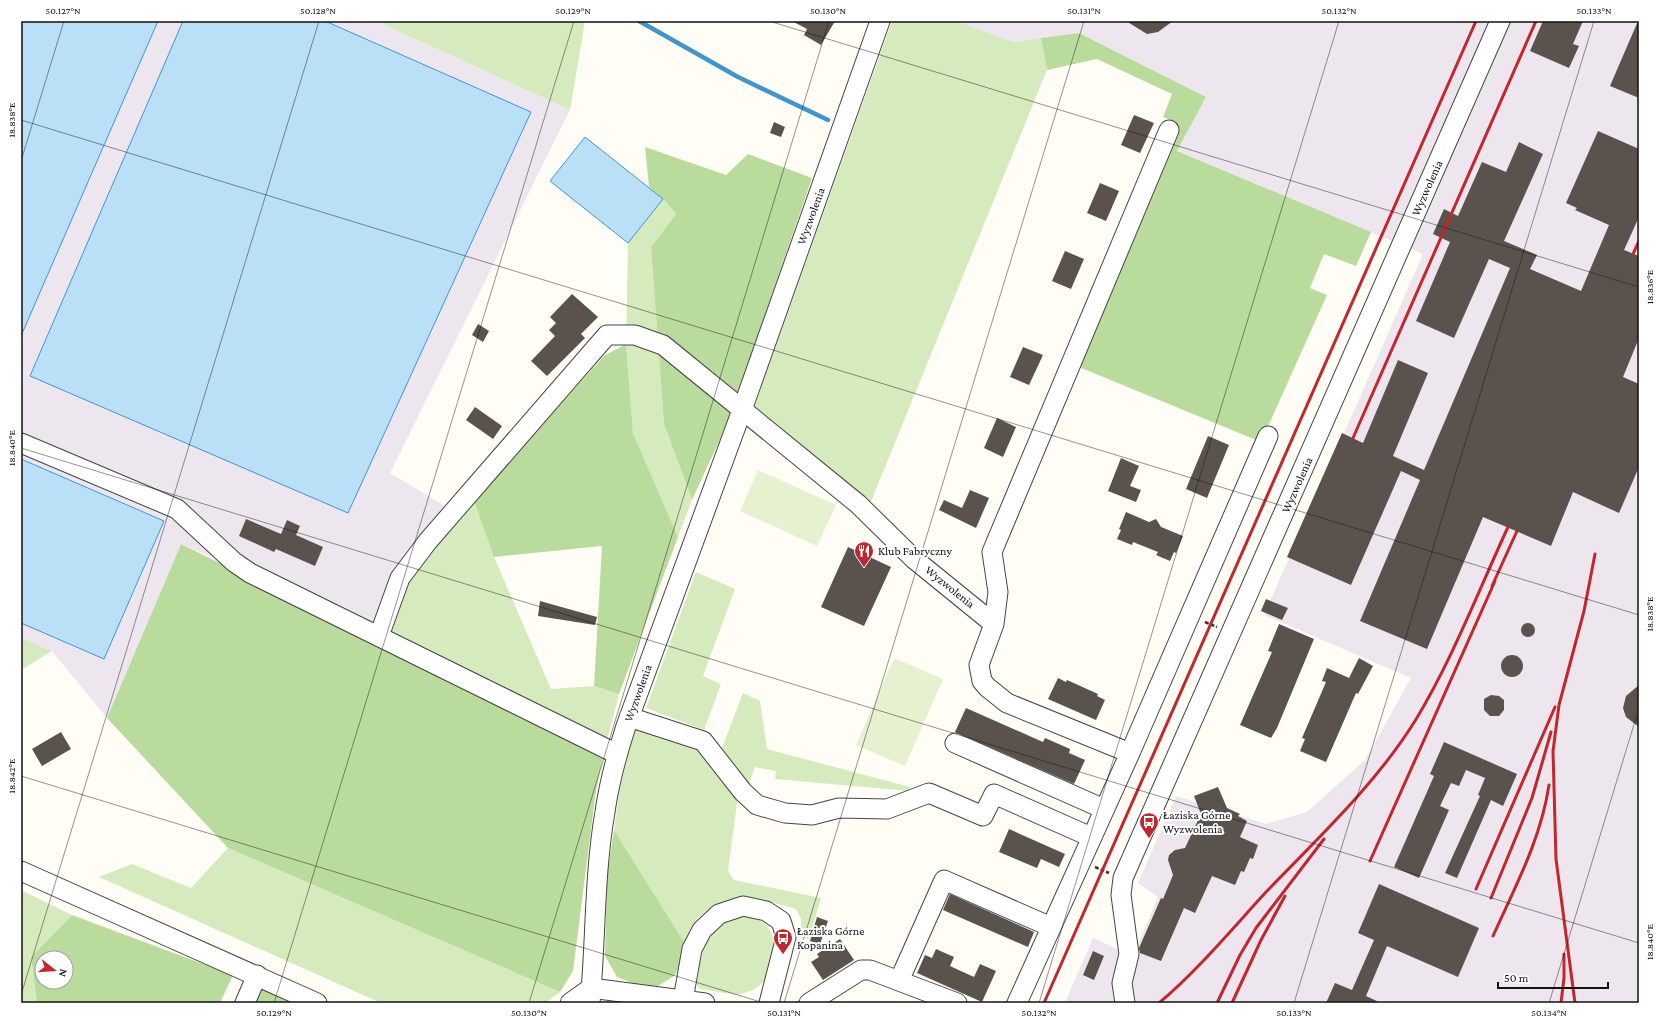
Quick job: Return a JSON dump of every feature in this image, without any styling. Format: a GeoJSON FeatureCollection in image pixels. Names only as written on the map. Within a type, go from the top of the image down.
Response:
{"type":"FeatureCollection","features":[{"type":"Feature","properties":{"kind":"street","name":"Wyzwolenia"},"geometry":{"type":"LineString","coordinates":[[591,996],[598,875],[604,812],[617,754],[629,717],[742,410],[880,21]]}},
{"type":"Feature","properties":{"kind":"street","name":"Wyzwolenia"},"geometry":{"type":"LineString","coordinates":[[1125,1003],[1122,983],[1129,954],[1121,895],[1123,878],[1232,634],[1500,21]]}},
{"type":"Feature","properties":{"kind":"street"},"geometry":{"type":"LineString","coordinates":[[1130,753],[1007,703],[987,687],[982,681],[979,665],[994,624],[998,592],[992,552],[1169,130]]}},
{"type":"Feature","properties":{"kind":"street"},"geometry":{"type":"LineString","coordinates":[[379,636],[400,578],[404,572],[428,541],[607,335],[635,335],[663,345],[742,410]]}},
{"type":"Feature","properties":{"kind":"street","name":"Wyzwolenia"},"geometry":{"type":"LineString","coordinates":[[742,410],[858,504],[914,559],[994,624]]}},
{"type":"Feature","properties":{"kind":"street"},"geometry":{"type":"LineString","coordinates":[[1017,1003],[1130,753],[1268,436]]}},
{"type":"Feature","properties":{"kind":"street"},"geometry":{"type":"LineString","coordinates":[[21,443],[177,509],[234,562],[250,573],[617,754]]}},
{"type":"Feature","properties":{"kind":"street"},"geometry":{"type":"LineString","coordinates":[[629,717],[703,741],[743,792],[757,805],[785,814],[812,815],[839,808],[887,809],[929,793],[983,816],[994,794],[1091,837]]}},
{"type":"Feature","properties":{"kind":"street"},"geometry":{"type":"LineString","coordinates":[[955,743],[1104,809]]}},
{"type":"Feature","properties":{"kind":"street"},"geometry":{"type":"LineString","coordinates":[[21,871],[317,1003]]}},
{"type":"Feature","properties":{"kind":"street"},"geometry":{"type":"LineString","coordinates":[[899,981],[944,880],[1051,927]]}},
{"type":"Feature","properties":{"kind":"street"},"geometry":{"type":"LineString","coordinates":[[683,1000],[692,949],[702,930],[719,914],[743,906],[766,911],[781,921],[786,937],[769,1003]]}},
{"type":"Feature","properties":{"kind":"street"},"geometry":{"type":"LineString","coordinates":[[809,1003],[861,970],[870,970],[957,1003]]}},
{"type":"Feature","properties":{"kind":"street"},"geometry":{"type":"LineString","coordinates":[[245,1003],[257,975]]}},
{"type":"Feature","properties":{"kind":"street"},"geometry":{"type":"LineString","coordinates":[[570,1003],[591,996],[683,1000],[706,1003]]}},
{"type":"Feature","properties":{"kind":"path"},"geometry":{"type":"LineString","coordinates":[[1190,615],[1232,634]]}},
{"type":"Feature","properties":{"kind":"path"},"geometry":{"type":"LineString","coordinates":[[1080,861],[1123,878]]}},
{"type":"Feature","properties":{"kind":"shaded area"},"geometry":{"type":"Polygon","coordinates":[[[21,21],[376,21],[570,110],[390,473],[445,506],[392,574],[373,626],[181,544],[107,718],[52,651],[21,638],[21,21]]]}},
{"type":"Feature","properties":{"kind":"shaded area"},"geometry":{"type":"Polygon","coordinates":[[[956,21],[1639,21],[1639,1003],[1065,1003],[1093,938],[1133,956],[1158,897],[1138,883],[1176,796],[1266,824],[1307,812],[1365,760],[1411,678],[1264,615],[1423,254],[1177,151],[1206,97],[1079,33],[1014,42],[956,21]]]}},
{"type":"Feature","properties":{"kind":"green space"},"geometry":{"type":"Polygon","coordinates":[[[376,21],[585,21],[570,110],[376,21]]]}},
{"type":"Feature","properties":{"kind":"green space"},"geometry":{"type":"Polygon","coordinates":[[[892,21],[956,21],[1014,42],[1041,38],[1047,70],[870,504],[754,408],[892,21]]]}},
{"type":"Feature","properties":{"kind":"green space"},"geometry":{"type":"Polygon","coordinates":[[[1079,33],[1206,97],[1177,151],[1371,232],[1356,266],[1324,254],[1310,288],[1327,295],[1261,442],[1079,367],[1178,123],[1163,117],[1172,94],[1097,59],[1047,70],[1041,38],[1079,33]]]}},
{"type":"Feature","properties":{"kind":"green space"},"geometry":{"type":"Polygon","coordinates":[[[645,147],[726,175],[748,154],[812,178],[728,422],[692,500],[664,424],[651,247],[676,214],[663,199],[649,187],[645,147]]]}},
{"type":"Feature","properties":{"kind":"green space"},"geometry":{"type":"Polygon","coordinates":[[[663,199],[676,214],[651,247],[664,424],[692,500],[678,537],[633,433],[626,344],[628,243],[663,199]]]}},
{"type":"Feature","properties":{"kind":"green space"},"geometry":{"type":"Polygon","coordinates":[[[626,344],[633,433],[678,537],[619,694],[594,686],[602,546],[494,557],[474,501],[604,356],[626,344]]]}},
{"type":"Feature","properties":{"kind":"green space"},"geometry":{"type":"Polygon","coordinates":[[[758,470],[836,505],[817,546],[740,511],[758,470]]]}},
{"type":"Feature","properties":{"kind":"green space"},"geometry":{"type":"Polygon","coordinates":[[[474,501],[494,557],[551,689],[594,686],[619,694],[608,737],[601,740],[388,633],[405,579],[474,501]]]}},
{"type":"Feature","properties":{"kind":"green space"},"geometry":{"type":"Polygon","coordinates":[[[181,544],[599,749],[603,757],[596,790],[573,971],[560,992],[228,848],[107,718],[181,544]]]}},
{"type":"Feature","properties":{"kind":"green space"},"geometry":{"type":"Polygon","coordinates":[[[696,572],[735,589],[703,676],[721,684],[704,730],[646,708],[696,572]]]}},
{"type":"Feature","properties":{"kind":"green space"},"geometry":{"type":"Polygon","coordinates":[[[21,638],[52,651],[21,670],[21,638]]]}},
{"type":"Feature","properties":{"kind":"green space"},"geometry":{"type":"Polygon","coordinates":[[[894,658],[943,679],[905,766],[856,745],[894,658]]]}},
{"type":"Feature","properties":{"kind":"green space"},"geometry":{"type":"Polygon","coordinates":[[[743,693],[760,701],[767,749],[910,787],[909,791],[775,779],[776,771],[755,767],[748,787],[722,748],[743,693]]]}},
{"type":"Feature","properties":{"kind":"green space"},"geometry":{"type":"Polygon","coordinates":[[[635,729],[683,738],[703,752],[738,796],[728,871],[734,880],[821,898],[809,939],[800,937],[801,919],[796,909],[757,899],[745,898],[722,902],[710,909],[696,920],[684,942],[614,830],[620,788],[635,729]]]}},
{"type":"Feature","properties":{"kind":"green space"},"geometry":{"type":"Polygon","coordinates":[[[614,830],[684,942],[682,963],[674,976],[658,986],[637,985],[617,977],[605,956],[607,877],[614,830]]]}},
{"type":"Feature","properties":{"kind":"green space"},"geometry":{"type":"Polygon","coordinates":[[[228,848],[560,992],[546,1003],[381,1003],[99,877],[132,864],[191,888],[228,848]]]}},
{"type":"Feature","properties":{"kind":"green space"},"geometry":{"type":"Polygon","coordinates":[[[21,890],[72,915],[38,950],[34,950],[34,954],[31,957],[34,990],[35,990],[37,1003],[21,1003],[21,890]]]}},
{"type":"Feature","properties":{"kind":"green space"},"geometry":{"type":"Polygon","coordinates":[[[72,915],[233,975],[220,1003],[37,1003],[35,990],[74,990],[74,950],[38,950],[72,915]]]}},
{"type":"Feature","properties":{"kind":"green space"},"geometry":{"type":"Polygon","coordinates":[[[743,916],[760,921],[768,928],[773,938],[773,953],[765,981],[753,990],[738,995],[700,989],[696,983],[703,949],[708,939],[713,931],[720,925],[730,919],[743,916]]]}},
{"type":"Feature","properties":{"kind":"green space"},"geometry":{"type":"Polygon","coordinates":[[[34,954],[34,980],[31,957],[34,954]]]}},
{"type":"Feature","properties":{"kind":"green space"},"geometry":{"type":"Polygon","coordinates":[[[263,985],[300,1003],[255,1003],[263,985]]]}},
{"type":"Feature","properties":{"kind":"water"},"geometry":{"type":"Polygon","coordinates":[[[21,21],[158,21],[21,336],[21,21]]]}},
{"type":"Feature","properties":{"kind":"water"},"geometry":{"type":"Polygon","coordinates":[[[183,21],[325,21],[531,112],[348,513],[30,376],[183,21]]]}},
{"type":"Feature","properties":{"kind":"water"},"geometry":{"type":"Polygon","coordinates":[[[585,137],[663,199],[628,243],[550,181],[585,137]]]}},
{"type":"Feature","properties":{"kind":"water"},"geometry":{"type":"Polygon","coordinates":[[[21,459],[164,521],[104,659],[21,623],[21,459]]]}},
{"type":"Feature","properties":{"kind":"building"},"geometry":{"type":"Polygon","coordinates":[[[792,21],[835,21],[821,45],[804,35],[807,29],[792,21]]]}},
{"type":"Feature","properties":{"kind":"building"},"geometry":{"type":"Polygon","coordinates":[[[1126,21],[1173,21],[1158,32],[1147,34],[1126,21]]]}},
{"type":"Feature","properties":{"kind":"building"},"geometry":{"type":"Polygon","coordinates":[[[1543,21],[1583,21],[1573,44],[1579,46],[1569,68],[1530,51],[1543,21]]]}},
{"type":"Feature","properties":{"kind":"building"},"geometry":{"type":"Polygon","coordinates":[[[1639,21],[1639,98],[1610,86],[1639,21]]]}},
{"type":"Feature","properties":{"kind":"building"},"geometry":{"type":"Polygon","coordinates":[[[1134,115],[1154,123],[1140,153],[1121,145],[1134,115]]]}},
{"type":"Feature","properties":{"kind":"building"},"geometry":{"type":"Polygon","coordinates":[[[774,122],[785,127],[781,137],[770,133],[774,122]]]}},
{"type":"Feature","properties":{"kind":"building"},"geometry":{"type":"Polygon","coordinates":[[[1598,131],[1639,149],[1639,217],[1624,250],[1639,256],[1639,338],[1623,377],[1639,384],[1639,467],[1619,513],[1573,492],[1551,546],[1483,517],[1427,649],[1360,621],[1420,480],[1401,471],[1351,585],[1287,557],[1342,433],[1363,443],[1398,360],[1428,373],[1393,456],[1424,470],[1510,268],[1489,259],[1454,338],[1416,321],[1450,242],[1433,234],[1444,209],[1458,216],[1482,162],[1506,172],[1519,142],[1543,154],[1504,241],[1537,255],[1530,269],[1581,291],[1609,225],[1575,210],[1577,208],[1566,203],[1598,131]]]}},
{"type":"Feature","properties":{"kind":"building"},"geometry":{"type":"Polygon","coordinates":[[[1100,183],[1119,191],[1106,221],[1087,213],[1100,183]]]}},
{"type":"Feature","properties":{"kind":"building"},"geometry":{"type":"Polygon","coordinates":[[[1065,251],[1084,259],[1071,289],[1052,281],[1065,251]]]}},
{"type":"Feature","properties":{"kind":"building"},"geometry":{"type":"Polygon","coordinates":[[[572,294],[598,317],[581,334],[585,338],[547,376],[531,361],[555,336],[549,330],[556,323],[550,317],[572,294]]]}},
{"type":"Feature","properties":{"kind":"building"},"geometry":{"type":"Polygon","coordinates":[[[478,324],[489,331],[483,342],[472,335],[478,324]]]}},
{"type":"Feature","properties":{"kind":"building"},"geometry":{"type":"Polygon","coordinates":[[[1023,347],[1043,355],[1029,385],[1010,377],[1023,347]]]}},
{"type":"Feature","properties":{"kind":"building"},"geometry":{"type":"Polygon","coordinates":[[[475,407],[502,426],[493,439],[466,420],[475,407]]]}},
{"type":"Feature","properties":{"kind":"building"},"geometry":{"type":"Polygon","coordinates":[[[997,418],[1016,427],[1003,457],[984,448],[997,418]]]}},
{"type":"Feature","properties":{"kind":"building"},"geometry":{"type":"Polygon","coordinates":[[[1208,436],[1229,445],[1207,498],[1186,489],[1208,436]]]}},
{"type":"Feature","properties":{"kind":"building"},"geometry":{"type":"Polygon","coordinates":[[[1121,458],[1139,466],[1130,486],[1141,490],[1136,502],[1108,491],[1121,458]]]}},
{"type":"Feature","properties":{"kind":"building"},"geometry":{"type":"Polygon","coordinates":[[[970,490],[989,498],[976,528],[939,510],[944,500],[962,508],[970,490]]]}},
{"type":"Feature","properties":{"kind":"building"},"geometry":{"type":"Polygon","coordinates":[[[1126,512],[1149,522],[1156,519],[1161,527],[1183,536],[1176,553],[1174,552],[1170,561],[1156,555],[1158,552],[1133,542],[1132,545],[1117,539],[1121,530],[1119,529],[1126,512]]]}},
{"type":"Feature","properties":{"kind":"building"},"geometry":{"type":"Polygon","coordinates":[[[246,519],[281,534],[287,520],[300,526],[296,535],[323,547],[315,566],[276,549],[274,552],[239,536],[246,519]]]}},
{"type":"Feature","properties":{"kind":"building"},"geometry":{"type":"Polygon","coordinates":[[[848,547],[891,567],[864,626],[821,607],[848,547]]]}},
{"type":"Feature","properties":{"kind":"building"},"geometry":{"type":"Polygon","coordinates":[[[1266,599],[1288,608],[1282,620],[1261,611],[1266,599]]]}},
{"type":"Feature","properties":{"kind":"building"},"geometry":{"type":"Polygon","coordinates":[[[540,601],[597,617],[595,625],[538,616],[540,601]]]}},
{"type":"Feature","properties":{"kind":"building"},"geometry":{"type":"Polygon","coordinates":[[[1525,623],[1531,623],[1535,627],[1535,633],[1531,637],[1525,637],[1521,633],[1521,627],[1525,623]]]}},
{"type":"Feature","properties":{"kind":"building"},"geometry":{"type":"Polygon","coordinates":[[[1279,624],[1314,639],[1277,728],[1271,738],[1240,725],[1272,652],[1268,651],[1279,624]]]}},
{"type":"Feature","properties":{"kind":"building"},"geometry":{"type":"Polygon","coordinates":[[[1512,655],[1520,658],[1523,666],[1520,674],[1512,677],[1504,674],[1501,666],[1504,658],[1512,655]]]}},
{"type":"Feature","properties":{"kind":"building"},"geometry":{"type":"Polygon","coordinates":[[[1359,658],[1373,666],[1358,694],[1356,693],[1326,762],[1300,751],[1305,739],[1302,738],[1326,682],[1322,681],[1327,668],[1349,678],[1359,658]]]}},
{"type":"Feature","properties":{"kind":"building"},"geometry":{"type":"Polygon","coordinates":[[[1058,678],[1066,682],[1067,680],[1098,694],[1097,696],[1105,700],[1096,720],[1048,699],[1058,678]]]}},
{"type":"Feature","properties":{"kind":"building"},"geometry":{"type":"Polygon","coordinates":[[[1639,685],[1639,727],[1626,717],[1623,708],[1626,696],[1639,685]]]}},
{"type":"Feature","properties":{"kind":"building"},"geometry":{"type":"Polygon","coordinates":[[[1491,695],[1499,696],[1504,700],[1504,710],[1499,716],[1490,716],[1484,710],[1484,699],[1491,695]]]}},
{"type":"Feature","properties":{"kind":"building"},"geometry":{"type":"Polygon","coordinates":[[[966,708],[1043,742],[1045,738],[1070,749],[1069,753],[1085,760],[1074,784],[955,732],[966,708]]]}},
{"type":"Feature","properties":{"kind":"building"},"geometry":{"type":"Polygon","coordinates":[[[61,732],[71,749],[42,766],[32,749],[61,732]]]}},
{"type":"Feature","properties":{"kind":"building"},"geometry":{"type":"Polygon","coordinates":[[[1444,742],[1517,774],[1503,806],[1491,800],[1457,878],[1445,873],[1480,796],[1478,795],[1485,778],[1466,770],[1459,786],[1451,783],[1440,806],[1449,810],[1419,878],[1394,867],[1434,776],[1430,774],[1444,742]]]}},
{"type":"Feature","properties":{"kind":"building"},"geometry":{"type":"Polygon","coordinates":[[[1218,787],[1227,808],[1240,814],[1238,816],[1247,821],[1240,837],[1258,845],[1253,859],[1250,858],[1244,872],[1241,871],[1235,885],[1212,876],[1195,913],[1184,908],[1161,961],[1140,953],[1139,948],[1173,875],[1168,860],[1169,855],[1175,850],[1185,848],[1201,814],[1194,796],[1218,787]]]}},
{"type":"Feature","properties":{"kind":"building"},"geometry":{"type":"Polygon","coordinates":[[[1009,829],[1065,854],[1059,867],[1041,859],[1037,868],[999,852],[1009,829]]]}},
{"type":"Feature","properties":{"kind":"building"},"geometry":{"type":"Polygon","coordinates":[[[1379,884],[1479,928],[1458,977],[1387,946],[1366,996],[1381,1003],[1326,1003],[1335,983],[1352,990],[1374,940],[1358,933],[1379,884]]]}},
{"type":"Feature","properties":{"kind":"building"},"geometry":{"type":"Polygon","coordinates":[[[950,894],[1034,932],[1028,947],[943,910],[950,894]]]}},
{"type":"Feature","properties":{"kind":"building"},"geometry":{"type":"Polygon","coordinates":[[[817,917],[828,921],[820,944],[810,941],[817,917]]]}},
{"type":"Feature","properties":{"kind":"building"},"geometry":{"type":"Polygon","coordinates":[[[840,939],[854,960],[823,980],[811,962],[819,957],[817,954],[840,939]]]}},
{"type":"Feature","properties":{"kind":"building"},"geometry":{"type":"Polygon","coordinates":[[[936,949],[954,957],[950,966],[974,977],[980,964],[996,971],[982,1002],[917,973],[925,955],[932,958],[936,949]]]}},
{"type":"Feature","properties":{"kind":"building"},"geometry":{"type":"Polygon","coordinates":[[[1093,951],[1104,956],[1094,980],[1083,975],[1093,951]]]}},
{"type":"Feature","properties":{"kind":"waterway"},"geometry":{"type":"LineString","coordinates":[[639,21],[738,77],[828,120]]}},
{"type":"Feature","properties":{"kind":"railway"},"geometry":{"type":"LineString","coordinates":[[1044,1003],[1476,21]]}},
{"type":"Feature","properties":{"kind":"railway"},"geometry":{"type":"LineString","coordinates":[[1353,438],[1536,21]]}},
{"type":"Feature","properties":{"kind":"railway"},"geometry":{"type":"LineString","coordinates":[[1633,254],[1639,241]]}},
{"type":"Feature","properties":{"kind":"railway"},"geometry":{"type":"LineString","coordinates":[[1159,1003],[1201,964],[1266,892],[1345,810],[1399,745],[1415,721],[1441,674],[1508,527]]}},
{"type":"Feature","properties":{"kind":"railway"},"geometry":{"type":"LineString","coordinates":[[1492,586],[1517,531]]}},
{"type":"Feature","properties":{"kind":"railway"},"geometry":{"type":"LineString","coordinates":[[1575,1003],[1556,859],[1553,751],[1559,705],[1584,611],[1595,554]]}},
{"type":"Feature","properties":{"kind":"railway"},"geometry":{"type":"LineString","coordinates":[[1370,861],[1495,581]]}},
{"type":"Feature","properties":{"kind":"railway"},"geometry":{"type":"LineString","coordinates":[[1476,889],[1555,707]]}},
{"type":"Feature","properties":{"kind":"railway"},"geometry":{"type":"LineString","coordinates":[[1491,898],[1532,798],[1551,732]]}},
{"type":"Feature","properties":{"kind":"railway"},"geometry":{"type":"LineString","coordinates":[[1493,936],[1534,844],[1549,785]]}},
{"type":"Feature","properties":{"kind":"railway"},"geometry":{"type":"LineString","coordinates":[[1217,1003],[1240,955],[1256,928],[1324,839]]}},
{"type":"Feature","properties":{"kind":"railway"},"geometry":{"type":"LineString","coordinates":[[1232,1003],[1261,940],[1285,896]]}},
{"type":"Feature","properties":{"kind":"railway"},"geometry":{"type":"LineString","coordinates":[[1561,1003],[1564,978],[1564,954]]}},
{"type":"Feature","properties":{"kind":"place","name":"Klub Fabryczny"},"geometry":{"type":"Point","coordinates":[864,568]}},
{"type":"Feature","properties":{"kind":"place","name":"Łaziska Górne Wyzwolenia"},"geometry":{"type":"Point","coordinates":[1149,839]}},
{"type":"Feature","properties":{"kind":"place","name":"Łaziska Górne Kopanina"},"geometry":{"type":"Point","coordinates":[783,955]}}]}
